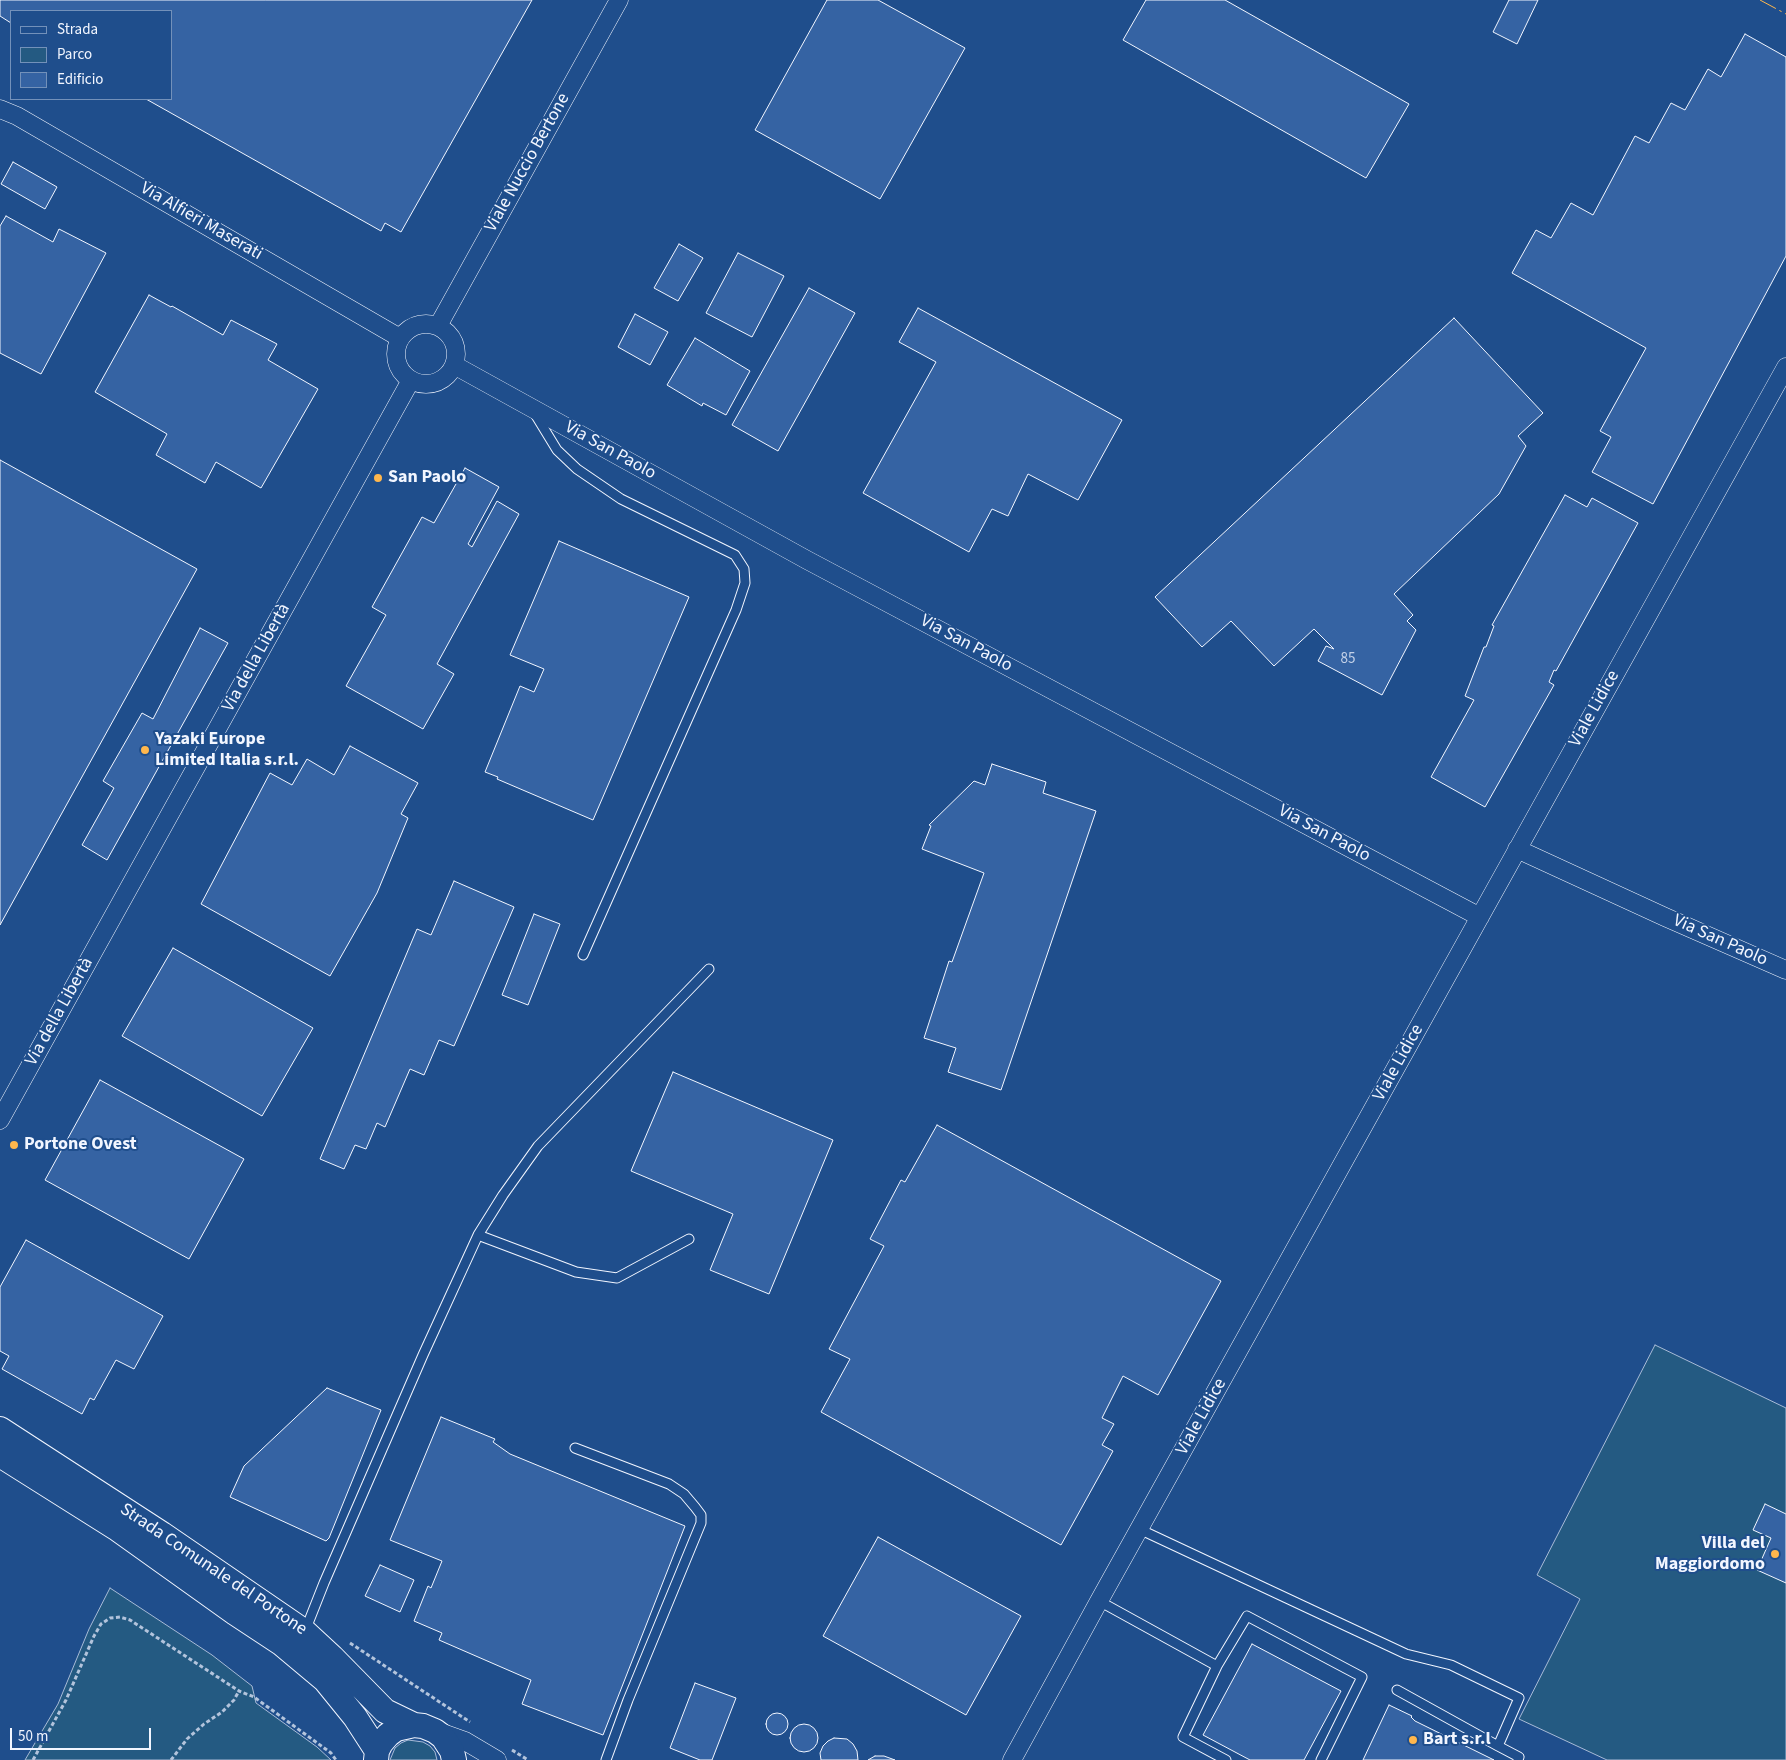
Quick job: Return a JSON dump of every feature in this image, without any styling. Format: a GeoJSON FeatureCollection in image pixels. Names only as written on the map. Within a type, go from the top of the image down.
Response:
{"type":"FeatureCollection","features":[{"type":"Feature","properties":{"kind":"street","name":"Viale Nuccio Bertone"},"geometry":{"type":"LineString","coordinates":[[438,326],[619,0]]}},
{"type":"Feature","properties":{"kind":"street","name":"Via Alfieri Maserati"},"geometry":{"type":"LineString","coordinates":[[0,109],[17,116],[400,338]]}},
{"type":"Feature","properties":{"kind":"street"},"geometry":{"type":"LineString","coordinates":[[421,324],[438,326],[446,330],[456,347],[454,365],[449,374],[431,384],[411,380],[398,366],[396,347],[400,338],[406,331],[421,324]]}},
{"type":"Feature","properties":{"kind":"street","name":"Via San Paolo"},"geometry":{"type":"LineString","coordinates":[[454,365],[807,560],[1480,917]]}},
{"type":"Feature","properties":{"kind":"street","name":"Viale Lidice"},"geometry":{"type":"LineString","coordinates":[[1012,1760],[1786,367]]}},
{"type":"Feature","properties":{"kind":"street","name":"Via della Libertà"},"geometry":{"type":"LineString","coordinates":[[0,1120],[411,380]]}},
{"type":"Feature","properties":{"kind":"street","name":"Via San Paolo"},"geometry":{"type":"LineString","coordinates":[[1517,849],[1665,918],[1786,970]]}},
{"type":"Feature","properties":{"kind":"street","name":"Strada Comunale del Portone"},"geometry":{"type":"LineString","coordinates":[[0,1429],[162,1534],[305,1632],[332,1656],[385,1711],[443,1737],[457,1757]]}},
{"type":"Feature","properties":{"kind":"street","name":"Strada Comunale del Portone"},"geometry":{"type":"LineString","coordinates":[[0,1455],[116,1528],[282,1644],[325,1680],[355,1716],[376,1756]]}},
{"type":"Feature","properties":{"kind":"street","name":"Strada Comunale del Portone"},"geometry":{"type":"LineString","coordinates":[[376,1756],[381,1743],[396,1730],[424,1728],[465,1741],[497,1760]]}},
{"type":"Feature","properties":{"kind":"lane"},"geometry":{"type":"LineString","coordinates":[[531,408],[557,450],[577,469],[621,499],[735,556],[744,569],[745,583],[736,610],[584,955]]}},
{"type":"Feature","properties":{"kind":"lane"},"geometry":{"type":"LineString","coordinates":[[305,1632],[324,1583],[424,1354],[478,1236],[503,1195],[538,1146],[709,969]]}},
{"type":"Feature","properties":{"kind":"lane"},"geometry":{"type":"LineString","coordinates":[[478,1236],[576,1272],[617,1278],[689,1239]]}},
{"type":"Feature","properties":{"kind":"lane"},"geometry":{"type":"LineString","coordinates":[[574,1448],[669,1484],[684,1494],[696,1507],[701,1516],[701,1523],[628,1700],[606,1760]]}},
{"type":"Feature","properties":{"kind":"lane"},"geometry":{"type":"LineString","coordinates":[[1139,1529],[1406,1654],[1451,1665],[1519,1698],[1498,1746]]}},
{"type":"Feature","properties":{"kind":"lane"},"geometry":{"type":"LineString","coordinates":[[1099,1601],[1218,1666]]}},
{"type":"Feature","properties":{"kind":"lane"},"geometry":{"type":"LineString","coordinates":[[1226,1760],[1183,1737],[1218,1666],[1247,1616],[1362,1677],[1321,1760]]}},
{"type":"Feature","properties":{"kind":"lane"},"geometry":{"type":"LineString","coordinates":[[1397,1690],[1519,1757],[1518,1760]]}},
{"type":"Feature","properties":{"kind":"path"},"geometry":{"type":"LineString","coordinates":[[33,1760],[66,1700],[101,1624],[110,1618],[120,1617],[130,1620],[240,1691],[254,1697],[316,1741],[331,1753],[336,1760]]}},
{"type":"Feature","properties":{"kind":"path"},"geometry":{"type":"LineString","coordinates":[[171,1760],[187,1738],[222,1712],[240,1691]]}},
{"type":"Feature","properties":{"kind":"green space"},"geometry":{"type":"Polygon","coordinates":[[[1655,1345],[1786,1408],[1786,1760],[1607,1760],[1519,1719],[1580,1599],[1537,1575],[1655,1345]]]}},
{"type":"Feature","properties":{"kind":"green space"},"geometry":{"type":"Polygon","coordinates":[[[110,1588],[212,1655],[252,1686],[256,1703],[317,1747],[331,1760],[25,1760],[58,1704],[89,1629],[110,1588]]]}},
{"type":"Feature","properties":{"kind":"green space"},"geometry":{"type":"Polygon","coordinates":[[[408,1740],[423,1742],[430,1746],[435,1752],[437,1760],[390,1760],[395,1748],[408,1740]]]}},
{"type":"Feature","properties":{"kind":"building"},"geometry":{"type":"Polygon","coordinates":[[[0,0],[532,0],[401,232],[385,223],[381,231],[148,100],[172,100],[172,10],[10,10],[10,22],[0,16],[0,0]]]}},
{"type":"Feature","properties":{"kind":"building"},"geometry":{"type":"Polygon","coordinates":[[[827,0],[878,0],[965,48],[880,199],[755,130],[827,0]]]}},
{"type":"Feature","properties":{"kind":"building"},"geometry":{"type":"Polygon","coordinates":[[[1146,0],[1225,0],[1409,104],[1366,178],[1123,40],[1146,0]]]}},
{"type":"Feature","properties":{"kind":"building"},"geometry":{"type":"Polygon","coordinates":[[[1509,0],[1538,0],[1517,44],[1493,32],[1509,0]]]}},
{"type":"Feature","properties":{"kind":"building"},"geometry":{"type":"Polygon","coordinates":[[[1745,34],[1786,57],[1786,256],[1653,504],[1592,472],[1611,437],[1600,431],[1646,348],[1512,273],[1536,230],[1551,238],[1571,203],[1593,215],[1635,136],[1649,143],[1671,103],[1685,110],[1708,69],[1721,77],[1745,34]]]}},
{"type":"Feature","properties":{"kind":"building"},"geometry":{"type":"Polygon","coordinates":[[[13,162],[57,187],[45,209],[1,184],[13,162]]]}},
{"type":"Feature","properties":{"kind":"building"},"geometry":{"type":"Polygon","coordinates":[[[6,216],[53,242],[59,229],[106,253],[41,374],[0,353],[0,226],[6,216]]]}},
{"type":"Feature","properties":{"kind":"building"},"geometry":{"type":"Polygon","coordinates":[[[679,244],[703,258],[678,301],[654,288],[679,244]]]}},
{"type":"Feature","properties":{"kind":"building"},"geometry":{"type":"Polygon","coordinates":[[[738,253],[784,276],[752,337],[706,313],[738,253]]]}},
{"type":"Feature","properties":{"kind":"building"},"geometry":{"type":"Polygon","coordinates":[[[809,288],[855,313],[778,451],[732,425],[809,288]]]}},
{"type":"Feature","properties":{"kind":"building"},"geometry":{"type":"Polygon","coordinates":[[[149,295],[223,335],[231,320],[277,344],[268,360],[318,389],[261,488],[216,462],[205,483],[156,455],[167,434],[95,392],[149,295]]]}},
{"type":"Feature","properties":{"kind":"building"},"geometry":{"type":"Polygon","coordinates":[[[918,308],[1122,420],[1078,500],[1028,474],[1008,516],[992,509],[969,552],[863,493],[936,362],[899,342],[918,308]]]}},
{"type":"Feature","properties":{"kind":"building"},"geometry":{"type":"Polygon","coordinates":[[[635,314],[668,332],[650,365],[618,347],[635,314]]]}},
{"type":"Feature","properties":{"kind":"building"},"geometry":{"type":"Polygon","coordinates":[[[1454,318],[1543,413],[1518,436],[1526,446],[1499,494],[1394,594],[1413,615],[1407,621],[1416,630],[1382,695],[1318,661],[1326,646],[1334,649],[1314,629],[1274,666],[1231,621],[1202,647],[1155,597],[1454,318]]]}},
{"type":"Feature","properties":{"kind":"building"},"geometry":{"type":"Polygon","coordinates":[[[695,338],[750,371],[726,415],[703,403],[702,406],[667,385],[695,338]]]}},
{"type":"Feature","properties":{"kind":"building"},"geometry":{"type":"Polygon","coordinates":[[[0,460],[197,569],[0,925],[0,460]]]}},
{"type":"Feature","properties":{"kind":"building"},"geometry":{"type":"Polygon","coordinates":[[[465,468],[499,487],[468,544],[472,547],[497,501],[519,514],[437,664],[454,674],[423,729],[346,686],[386,615],[372,607],[422,517],[434,523],[465,468]]]}},
{"type":"Feature","properties":{"kind":"building"},"geometry":{"type":"Polygon","coordinates":[[[1565,495],[1587,507],[1592,498],[1638,523],[1556,671],[1554,670],[1549,682],[1554,685],[1485,807],[1431,777],[1474,700],[1465,696],[1494,626],[1492,625],[1565,495]]]}},
{"type":"Feature","properties":{"kind":"building"},"geometry":{"type":"Polygon","coordinates":[[[559,541],[689,597],[593,820],[497,779],[498,777],[485,772],[520,686],[534,692],[544,669],[510,655],[559,541]]]}},
{"type":"Feature","properties":{"kind":"building","name":"Yazaki Europe Limited Italia s.r.l."},"geometry":{"type":"Polygon","coordinates":[[[200,628],[228,643],[107,860],[82,845],[114,788],[103,781],[142,713],[153,719],[200,628]]]}},
{"type":"Feature","properties":{"kind":"building"},"geometry":{"type":"Polygon","coordinates":[[[350,746],[418,783],[401,814],[408,818],[377,893],[330,976],[201,904],[270,773],[292,785],[307,759],[334,775],[350,746]]]}},
{"type":"Feature","properties":{"kind":"building"},"geometry":{"type":"Polygon","coordinates":[[[992,764],[1046,782],[1043,793],[1096,811],[1001,1090],[948,1072],[956,1048],[924,1038],[949,961],[952,962],[984,873],[922,849],[931,826],[929,825],[974,781],[985,785],[992,764]]]}},
{"type":"Feature","properties":{"kind":"building"},"geometry":{"type":"Polygon","coordinates":[[[454,881],[514,907],[454,1046],[439,1040],[424,1075],[410,1069],[385,1127],[377,1123],[366,1149],[355,1145],[344,1169],[320,1159],[417,929],[431,935],[454,881]]]}},
{"type":"Feature","properties":{"kind":"building"},"geometry":{"type":"Polygon","coordinates":[[[534,914],[560,924],[528,1005],[502,995],[534,914]]]}},
{"type":"Feature","properties":{"kind":"building"},"geometry":{"type":"Polygon","coordinates":[[[173,948],[313,1028],[262,1116],[122,1036],[173,948]]]}},
{"type":"Feature","properties":{"kind":"building"},"geometry":{"type":"Polygon","coordinates":[[[673,1072],[833,1140],[769,1294],[710,1270],[733,1214],[631,1171],[673,1072]]]}},
{"type":"Feature","properties":{"kind":"building"},"geometry":{"type":"Polygon","coordinates":[[[100,1080],[244,1159],[189,1259],[45,1180],[100,1080]]]}},
{"type":"Feature","properties":{"kind":"building"},"geometry":{"type":"Polygon","coordinates":[[[937,1125],[1221,1281],[1158,1395],[1123,1376],[1102,1418],[1114,1424],[1102,1445],[1113,1451],[1061,1545],[821,1412],[850,1359],[829,1349],[884,1246],[870,1239],[901,1180],[905,1182],[937,1125]]]}},
{"type":"Feature","properties":{"kind":"building"},"geometry":{"type":"Polygon","coordinates":[[[26,1240],[163,1316],[134,1369],[116,1360],[94,1400],[90,1398],[82,1414],[2,1369],[9,1356],[0,1351],[0,1287],[26,1240]]]}},
{"type":"Feature","properties":{"kind":"building"},"geometry":{"type":"Polygon","coordinates":[[[327,1388],[381,1410],[329,1538],[326,1541],[230,1497],[244,1466],[327,1388]]]}},
{"type":"Feature","properties":{"kind":"building"},"geometry":{"type":"Polygon","coordinates":[[[441,1417],[495,1439],[493,1442],[510,1454],[685,1526],[603,1735],[522,1704],[531,1680],[439,1640],[442,1633],[414,1621],[428,1586],[431,1588],[442,1561],[390,1540],[441,1417]]]}},
{"type":"Feature","properties":{"kind":"building","name":"Villa del Maggiordomo"},"geometry":{"type":"Polygon","coordinates":[[[1765,1504],[1786,1514],[1786,1583],[1757,1570],[1771,1538],[1753,1530],[1765,1504]]]}},
{"type":"Feature","properties":{"kind":"building"},"geometry":{"type":"Polygon","coordinates":[[[878,1537],[1021,1616],[966,1715],[823,1636],[878,1537]]]}},
{"type":"Feature","properties":{"kind":"building"},"geometry":{"type":"Polygon","coordinates":[[[380,1565],[414,1580],[400,1612],[365,1596],[380,1565]]]}},
{"type":"Feature","properties":{"kind":"building"},"geometry":{"type":"Polygon","coordinates":[[[1252,1644],[1341,1691],[1304,1760],[1250,1760],[1203,1735],[1252,1644]]]}},
{"type":"Feature","properties":{"kind":"building"},"geometry":{"type":"Polygon","coordinates":[[[695,1683],[736,1698],[712,1760],[700,1760],[670,1748],[695,1683]]]}},
{"type":"Feature","properties":{"kind":"building","name":"Bart s.r.l"},"geometry":{"type":"Polygon","coordinates":[[[1389,1705],[1412,1716],[1415,1721],[1494,1760],[1363,1760],[1389,1705]]]}},
{"type":"Feature","properties":{"kind":"building"},"geometry":{"type":"Polygon","coordinates":[[[777,1713],[785,1716],[788,1724],[785,1732],[777,1735],[769,1732],[766,1724],[769,1716],[777,1713]]]}},
{"type":"Feature","properties":{"kind":"building"},"geometry":{"type":"Polygon","coordinates":[[[804,1724],[814,1728],[818,1738],[814,1748],[804,1752],[794,1748],[790,1738],[794,1728],[804,1724]]]}},
{"type":"Feature","properties":{"kind":"building"},"geometry":{"type":"Polygon","coordinates":[[[834,1738],[847,1739],[853,1744],[857,1751],[858,1760],[821,1760],[820,1753],[823,1746],[834,1738]]]}},
{"type":"Feature","properties":{"kind":"building"},"geometry":{"type":"Polygon","coordinates":[[[875,1756],[884,1756],[895,1760],[868,1760],[875,1756]]]}},
{"type":"Feature","properties":{"kind":"power"},"geometry":{"type":"LineString","coordinates":[[1760,0],[1786,14]]}},
{"type":"Feature","properties":{"kind":"place","name":"San Paolo"},"geometry":{"type":"Point","coordinates":[378,478]}},
{"type":"Feature","properties":{"kind":"place","name":"Yazaki Europe Limited Italia s.r.l."},"geometry":{"type":"Point","coordinates":[145,750]}},
{"type":"Feature","properties":{"kind":"place","name":"Portone Ovest"},"geometry":{"type":"Point","coordinates":[14,1145]}},
{"type":"Feature","properties":{"kind":"place","name":"Villa del Maggiordomo"},"geometry":{"type":"Point","coordinates":[1775,1554]}},
{"type":"Feature","properties":{"kind":"place","name":"Bart s.r.l"},"geometry":{"type":"Point","coordinates":[1413,1740]}}]}
